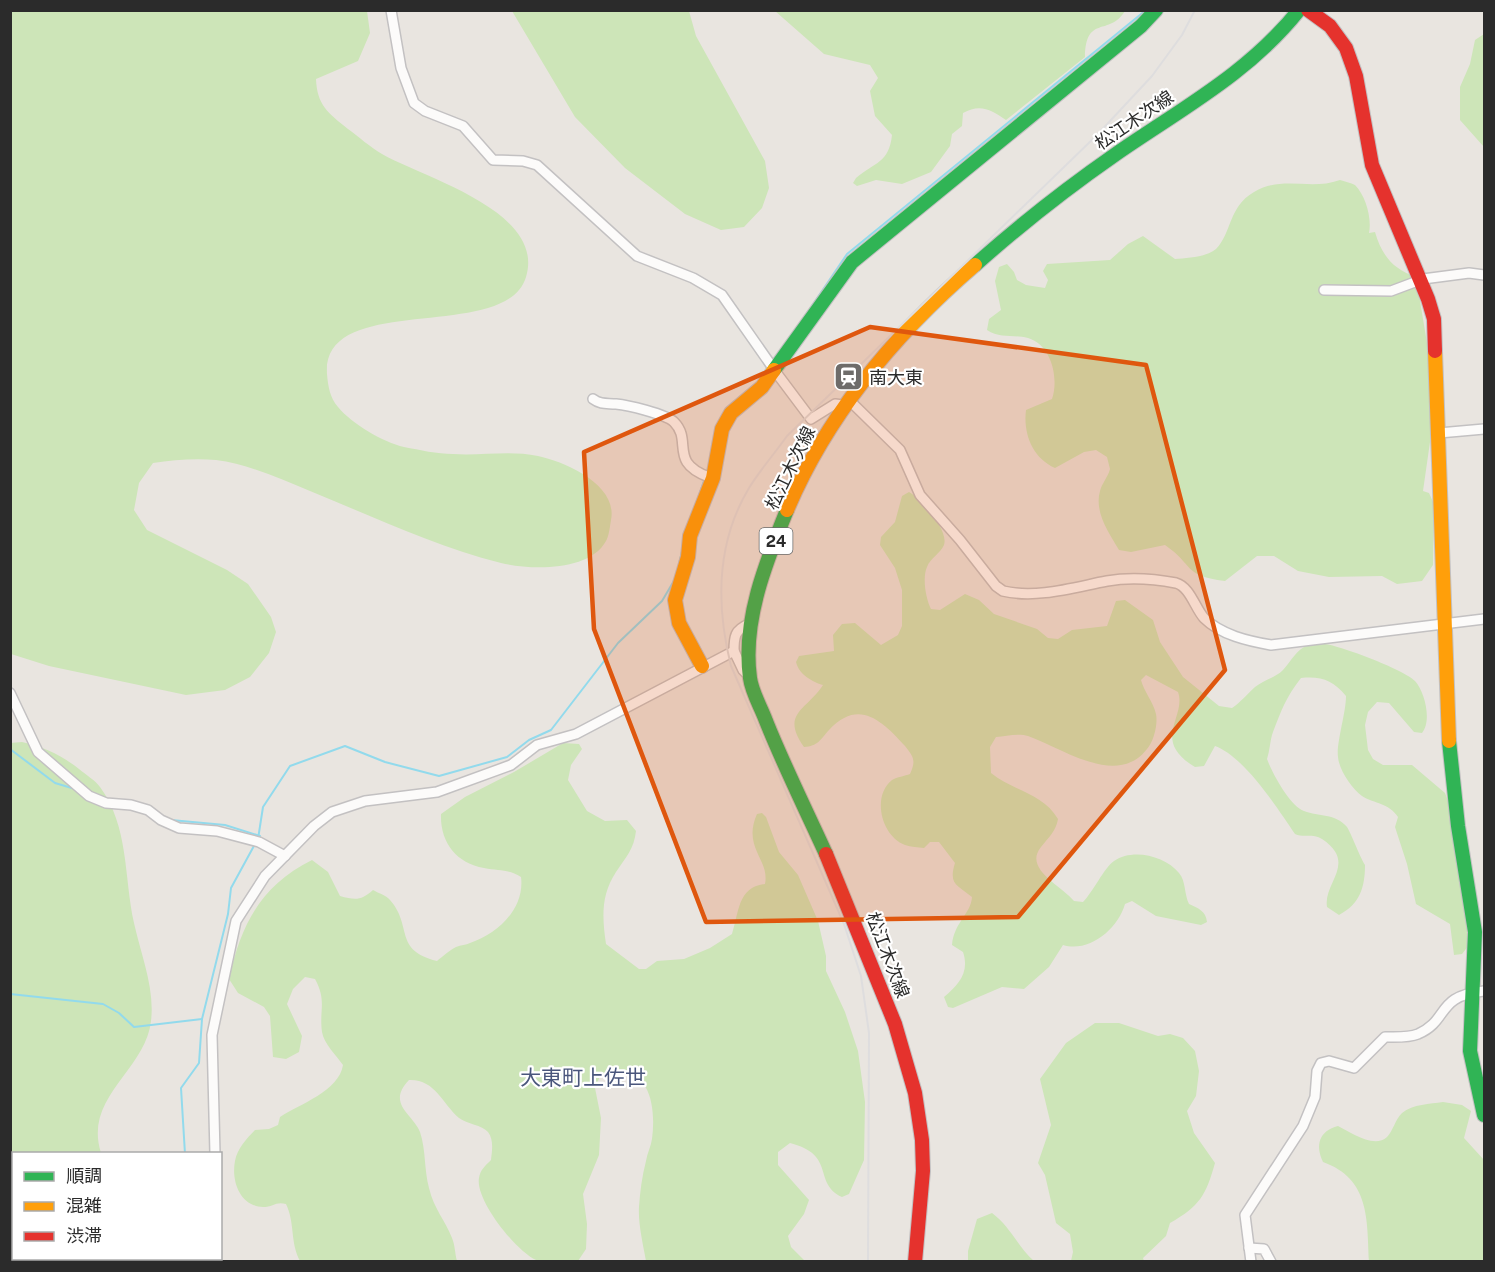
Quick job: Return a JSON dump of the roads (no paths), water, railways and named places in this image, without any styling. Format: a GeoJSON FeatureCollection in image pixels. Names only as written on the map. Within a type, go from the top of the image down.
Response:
{"type":"FeatureCollection","features":[{"type":"Feature","properties":{"kind":"street"},"geometry":{"type":"LineString","coordinates":[[391,10],[401,68],[410,96],[417,106],[463,126],[493,160],[523,161],[537,165],[637,256],[693,278],[722,295],[811,419],[835,404],[845,402],[900,450],[920,495],[960,540],[996,586],[1004,591],[1067,590],[1110,580],[1175,583],[1185,589],[1201,614],[1220,629],[1245,640],[1271,645],[1485,619]]}},
{"type":"Feature","properties":{"kind":"street"},"geometry":{"type":"LineString","coordinates":[[702,666],[682,632],[674,608],[690,536],[722,429],[731,413],[762,387],[772,367],[852,262],[1141,26],[1156,10]]}},
{"type":"Feature","properties":{"kind":"street","name":"松江木次線"},"geometry":{"type":"LineString","coordinates":[[915,1262],[924,1180],[922,1136],[916,1098],[899,1035],[842,887],[777,749],[750,677],[749,624],[758,584],[807,470],[845,402],[910,326],[1009,238],[1100,165],[1257,56],[1285,31],[1299,10]]}},
{"type":"Feature","properties":{"kind":"street"},"geometry":{"type":"LineString","coordinates":[[1308,10],[1326,21],[1346,48],[1355,73],[1373,165],[1423,279],[1437,340],[1450,758],[1475,932],[1479,992],[1470,1051],[1485,1115]]}},
{"type":"Feature","properties":{"kind":"street"},"geometry":{"type":"LineString","coordinates":[[1324,290],[1391,291],[1423,279],[1469,273],[1485,275]]}},
{"type":"Feature","properties":{"kind":"street"},"geometry":{"type":"LineString","coordinates":[[593,399],[600,404],[617,404],[671,419],[679,431],[685,460],[693,470],[709,477]]}},
{"type":"Feature","properties":{"kind":"street"},"geometry":{"type":"LineString","coordinates":[[1439,433],[1485,429]]}},
{"type":"Feature","properties":{"kind":"street"},"geometry":{"type":"LineString","coordinates":[[749,624],[740,628],[734,636],[734,651],[743,670],[750,677]]}},
{"type":"Feature","properties":{"kind":"street"},"geometry":{"type":"LineString","coordinates":[[215,1152],[212,1035],[236,921],[250,895],[285,856],[332,812],[365,801],[437,792],[511,765],[537,745],[576,734],[734,651]]}},
{"type":"Feature","properties":{"kind":"street"},"geometry":{"type":"LineString","coordinates":[[10,693],[38,752],[89,796],[106,803],[131,805],[148,810],[179,828],[217,831],[259,842],[285,856]]}},
{"type":"Feature","properties":{"kind":"street"},"geometry":{"type":"LineString","coordinates":[[1251,1262],[1245,1215],[1303,1126],[1315,1097],[1320,1064],[1329,1061],[1354,1068],[1384,1037],[1417,1034],[1453,999],[1479,992]]}},
{"type":"Feature","properties":{"kind":"street"},"geometry":{"type":"LineString","coordinates":[[1249,1248],[1264,1249],[1271,1262]]}},
{"type":"Feature","properties":{"kind":"waterway"},"geometry":{"type":"LineString","coordinates":[[801,322],[847,254],[1146,10]]}},
{"type":"Feature","properties":{"kind":"waterway"},"geometry":{"type":"LineString","coordinates":[[696,504],[705,478]]}},
{"type":"Feature","properties":{"kind":"waterway"},"geometry":{"type":"LineString","coordinates":[[679,564],[683,547]]}},
{"type":"Feature","properties":{"kind":"waterway"},"geometry":{"type":"LineString","coordinates":[[258,839],[263,807],[290,766],[345,746],[385,762],[439,776],[507,757],[529,740],[551,730],[618,643],[662,601],[675,579]]}},
{"type":"Feature","properties":{"kind":"waterway"},"geometry":{"type":"LineString","coordinates":[[10,749],[55,783],[75,789]]}},
{"type":"Feature","properties":{"kind":"waterway"},"geometry":{"type":"LineString","coordinates":[[171,820],[225,825],[260,836]]}},
{"type":"Feature","properties":{"kind":"waterway"},"geometry":{"type":"LineString","coordinates":[[185,1152],[181,1088],[199,1063],[202,1019],[228,914],[231,888],[255,844]]}},
{"type":"Feature","properties":{"kind":"waterway"},"geometry":{"type":"LineString","coordinates":[[10,994],[103,1004],[119,1013],[134,1027],[202,1019]]}},
{"type":"Feature","properties":{"kind":"railway"},"geometry":{"type":"LineString","coordinates":[[868,1262],[869,1033],[861,976],[844,924],[731,666],[721,598],[722,575],[730,531],[749,488],[787,436],[1097,135],[1152,76],[1182,35],[1195,10]]}},
{"type":"Feature","properties":{"kind":"place","name":"南大東"},"geometry":{"type":"Point","coordinates":[848,377]}},
{"type":"Feature","properties":{"kind":"district","name":"大東町上佐世"},"geometry":{"type":"Point","coordinates":[583,1077]}}]}
